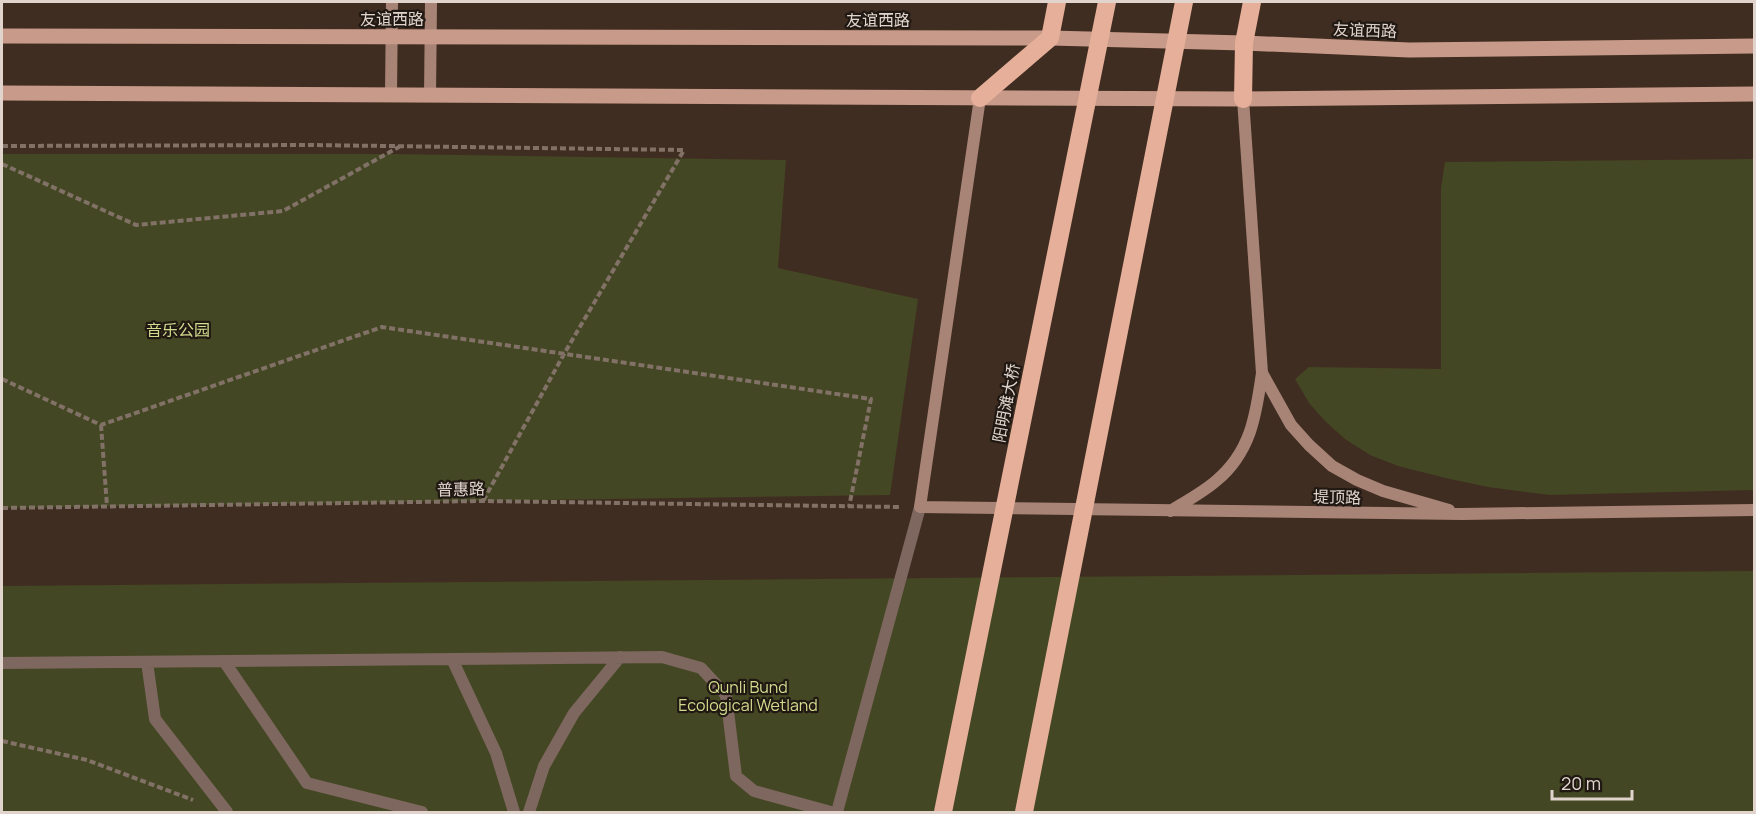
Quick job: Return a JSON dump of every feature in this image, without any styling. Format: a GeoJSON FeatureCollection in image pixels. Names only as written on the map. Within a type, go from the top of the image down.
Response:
{"type":"FeatureCollection","features":[{"type":"Feature","properties":{"kind":"highway"},"geometry":{"type":"LineString","coordinates":[[980,98],[1050,38],[1057,2]]}},
{"type":"Feature","properties":{"kind":"highway","name":"阳明滩大桥"},"geometry":{"type":"LineString","coordinates":[[943,813],[1107,2]]}},
{"type":"Feature","properties":{"kind":"highway"},"geometry":{"type":"LineString","coordinates":[[1024,813],[1184,2]]}},
{"type":"Feature","properties":{"kind":"highway"},"geometry":{"type":"LineString","coordinates":[[1244,99],[1244,43],[1252,2]]}},
{"type":"Feature","properties":{"kind":"main road"},"geometry":{"type":"LineString","coordinates":[[391,94],[392,2]]}},
{"type":"Feature","properties":{"kind":"main road"},"geometry":{"type":"LineString","coordinates":[[430,96],[431,2]]}},
{"type":"Feature","properties":{"kind":"main road","name":"友谊西路"},"geometry":{"type":"LineString","coordinates":[[2,36],[1050,38],[1409,50],[1755,46]]}},
{"type":"Feature","properties":{"kind":"main road"},"geometry":{"type":"LineString","coordinates":[[2,93],[1244,99],[1755,94]]}},
{"type":"Feature","properties":{"kind":"main road"},"geometry":{"type":"LineString","coordinates":[[920,507],[980,98]]}},
{"type":"Feature","properties":{"kind":"main road"},"geometry":{"type":"LineString","coordinates":[[1169,512],[1217,481],[1240,453],[1256,417],[1262,374],[1244,99]]}},
{"type":"Feature","properties":{"kind":"main road"},"geometry":{"type":"LineString","coordinates":[[1262,374],[1291,425],[1332,466],[1357,480],[1383,490],[1462,514]]}},
{"type":"Feature","properties":{"kind":"main road","name":"堤顶路"},"geometry":{"type":"LineString","coordinates":[[920,507],[1462,514],[1755,510]]}},
{"type":"Feature","properties":{"kind":"lane"},"geometry":{"type":"LineString","coordinates":[[837,813],[920,507]]}},
{"type":"Feature","properties":{"kind":"lane"},"geometry":{"type":"LineString","coordinates":[[529,813],[544,766],[574,713],[620,657]]}},
{"type":"Feature","properties":{"kind":"lane"},"geometry":{"type":"LineString","coordinates":[[2,663],[662,657],[701,668],[726,695],[736,776],[754,791],[831,813]]}},
{"type":"Feature","properties":{"kind":"lane"},"geometry":{"type":"LineString","coordinates":[[452,659],[496,753],[514,813]]}},
{"type":"Feature","properties":{"kind":"lane"},"geometry":{"type":"LineString","coordinates":[[224,661],[307,783],[422,813]]}},
{"type":"Feature","properties":{"kind":"lane"},"geometry":{"type":"LineString","coordinates":[[147,662],[155,719],[227,812]]}},
{"type":"Feature","properties":{"kind":"path"},"geometry":{"type":"LineString","coordinates":[[2,146],[684,150],[564,354],[483,501]]}},
{"type":"Feature","properties":{"kind":"path"},"geometry":{"type":"LineString","coordinates":[[2,164],[136,225],[283,211],[400,147]]}},
{"type":"Feature","properties":{"kind":"path"},"geometry":{"type":"LineString","coordinates":[[2,379],[100,425],[382,327],[871,399],[849,507]]}},
{"type":"Feature","properties":{"kind":"path"},"geometry":{"type":"LineString","coordinates":[[100,425],[107,506]]}},
{"type":"Feature","properties":{"kind":"path","name":"普惠路"},"geometry":{"type":"LineString","coordinates":[[2,508],[483,501],[920,507]]}},
{"type":"Feature","properties":{"kind":"path"},"geometry":{"type":"LineString","coordinates":[[2,741],[87,760],[227,812]]}},
{"type":"Feature","properties":{"kind":"green space","name":"音乐公园"},"geometry":{"type":"Polygon","coordinates":[[[2,154],[392,154],[786,160],[778,268],[918,299],[890,495],[2,508],[2,154]]]}},
{"type":"Feature","properties":{"kind":"green space"},"geometry":{"type":"Polygon","coordinates":[[[1754,159],[1754,490],[1550,495],[1488,487],[1450,479],[1398,466],[1370,455],[1345,439],[1309,403],[1295,379],[1309,367],[1441,369],[1441,188],[1445,162],[1754,159]]]}},
{"type":"Feature","properties":{"kind":"green space","name":"Qunli Bund Ecological Wetland"},"geometry":{"type":"Polygon","coordinates":[[[1754,571],[1754,812],[2,812],[2,586],[1754,571]]]}}]}
